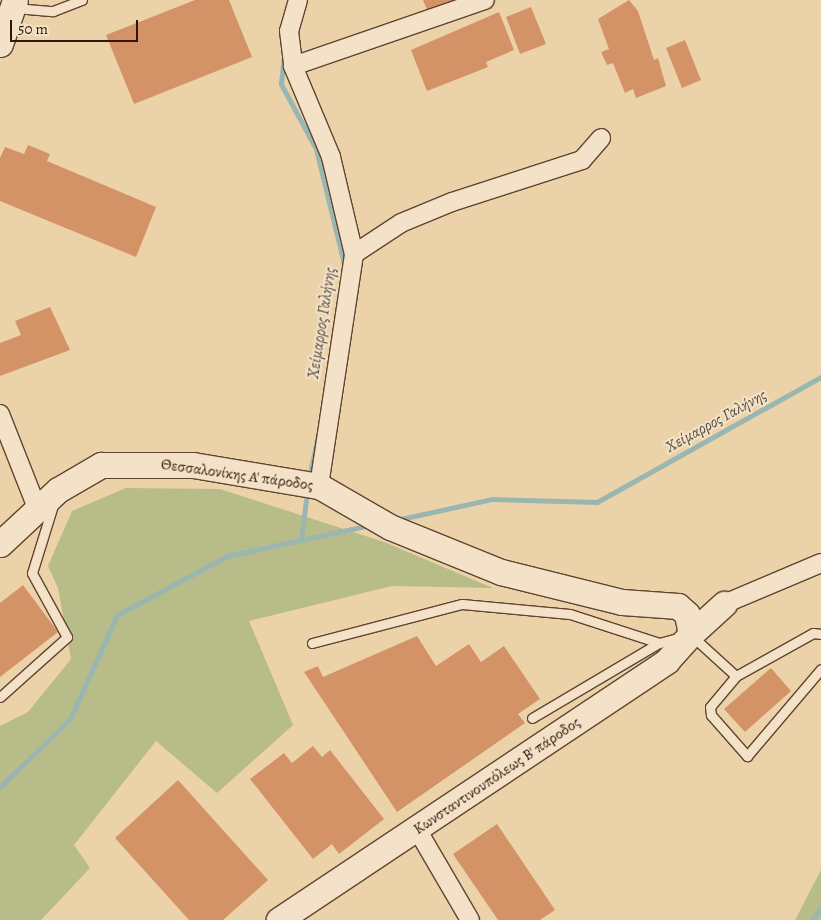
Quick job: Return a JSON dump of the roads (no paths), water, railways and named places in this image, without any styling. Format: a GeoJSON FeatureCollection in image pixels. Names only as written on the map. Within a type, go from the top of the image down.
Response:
{"type":"FeatureCollection","features":[{"type":"Feature","properties":{"kind":"street"},"geometry":{"type":"LineString","coordinates":[[298,0],[289,31],[293,66],[331,157],[354,254],[319,486]]}},
{"type":"Feature","properties":{"kind":"street"},"geometry":{"type":"LineString","coordinates":[[293,66],[485,0]]}},
{"type":"Feature","properties":{"kind":"street"},"geometry":{"type":"LineString","coordinates":[[0,44],[14,4]]}},
{"type":"Feature","properties":{"kind":"street"},"geometry":{"type":"LineString","coordinates":[[354,254],[427,213],[582,160],[602,138]]}},
{"type":"Feature","properties":{"kind":"street"},"geometry":{"type":"LineString","coordinates":[[0,414],[37,508]]}},
{"type":"Feature","properties":{"kind":"street","name":"Θεσσαλονίκης Α' πάροδος"},"geometry":{"type":"LineString","coordinates":[[0,544],[58,490],[88,470],[122,461],[194,465],[319,486],[390,527],[501,572],[569,592],[687,619],[724,604]]}},
{"type":"Feature","properties":{"kind":"street"},"geometry":{"type":"LineString","coordinates":[[724,604],[821,563]]}},
{"type":"Feature","properties":{"kind":"street","name":"Κωνσταντινουπόλεως Β' πάροδος"},"geometry":{"type":"LineString","coordinates":[[278,920],[418,831],[667,661],[687,619]]}},
{"type":"Feature","properties":{"kind":"street"},"geometry":{"type":"LineString","coordinates":[[418,831],[470,920]]}},
{"type":"Feature","properties":{"kind":"lane"},"geometry":{"type":"LineString","coordinates":[[14,4],[53,11],[82,0]]}},
{"type":"Feature","properties":{"kind":"lane"},"geometry":{"type":"LineString","coordinates":[[0,697],[67,637],[32,573],[58,490]]}},
{"type":"Feature","properties":{"kind":"lane"},"geometry":{"type":"LineString","coordinates":[[312,643],[462,604],[570,614],[659,644]]}},
{"type":"Feature","properties":{"kind":"lane"},"geometry":{"type":"LineString","coordinates":[[532,718],[659,644],[687,619],[736,676]]}},
{"type":"Feature","properties":{"kind":"lane"},"geometry":{"type":"LineString","coordinates":[[821,634],[813,633],[736,676],[710,711],[744,757],[821,669]]}},
{"type":"Feature","properties":{"kind":"waterway","name":"Χείμαρρος Γαλήνης"},"geometry":{"type":"LineString","coordinates":[[284,55],[281,84],[316,149],[344,264]]}},
{"type":"Feature","properties":{"kind":"waterway","name":"Χείμαρρος Γαλήνης"},"geometry":{"type":"LineString","coordinates":[[396,520],[492,499],[597,502],[821,377]]}},
{"type":"Feature","properties":{"kind":"waterway","name":"Χείμαρρος Γαλήνης"},"geometry":{"type":"LineString","coordinates":[[309,478],[318,435]]}},
{"type":"Feature","properties":{"kind":"waterway","name":"Χείμαρρος Γαλήνης"},"geometry":{"type":"LineString","coordinates":[[301,540],[307,492]]}},
{"type":"Feature","properties":{"kind":"waterway","name":"Χείμαρρος Γαλήνης"},"geometry":{"type":"LineString","coordinates":[[0,787],[70,719],[117,615],[227,556],[370,525]]}},
{"type":"Feature","properties":{"kind":"waterway"},"geometry":{"type":"LineString","coordinates":[[812,920],[821,908]]}}]}
